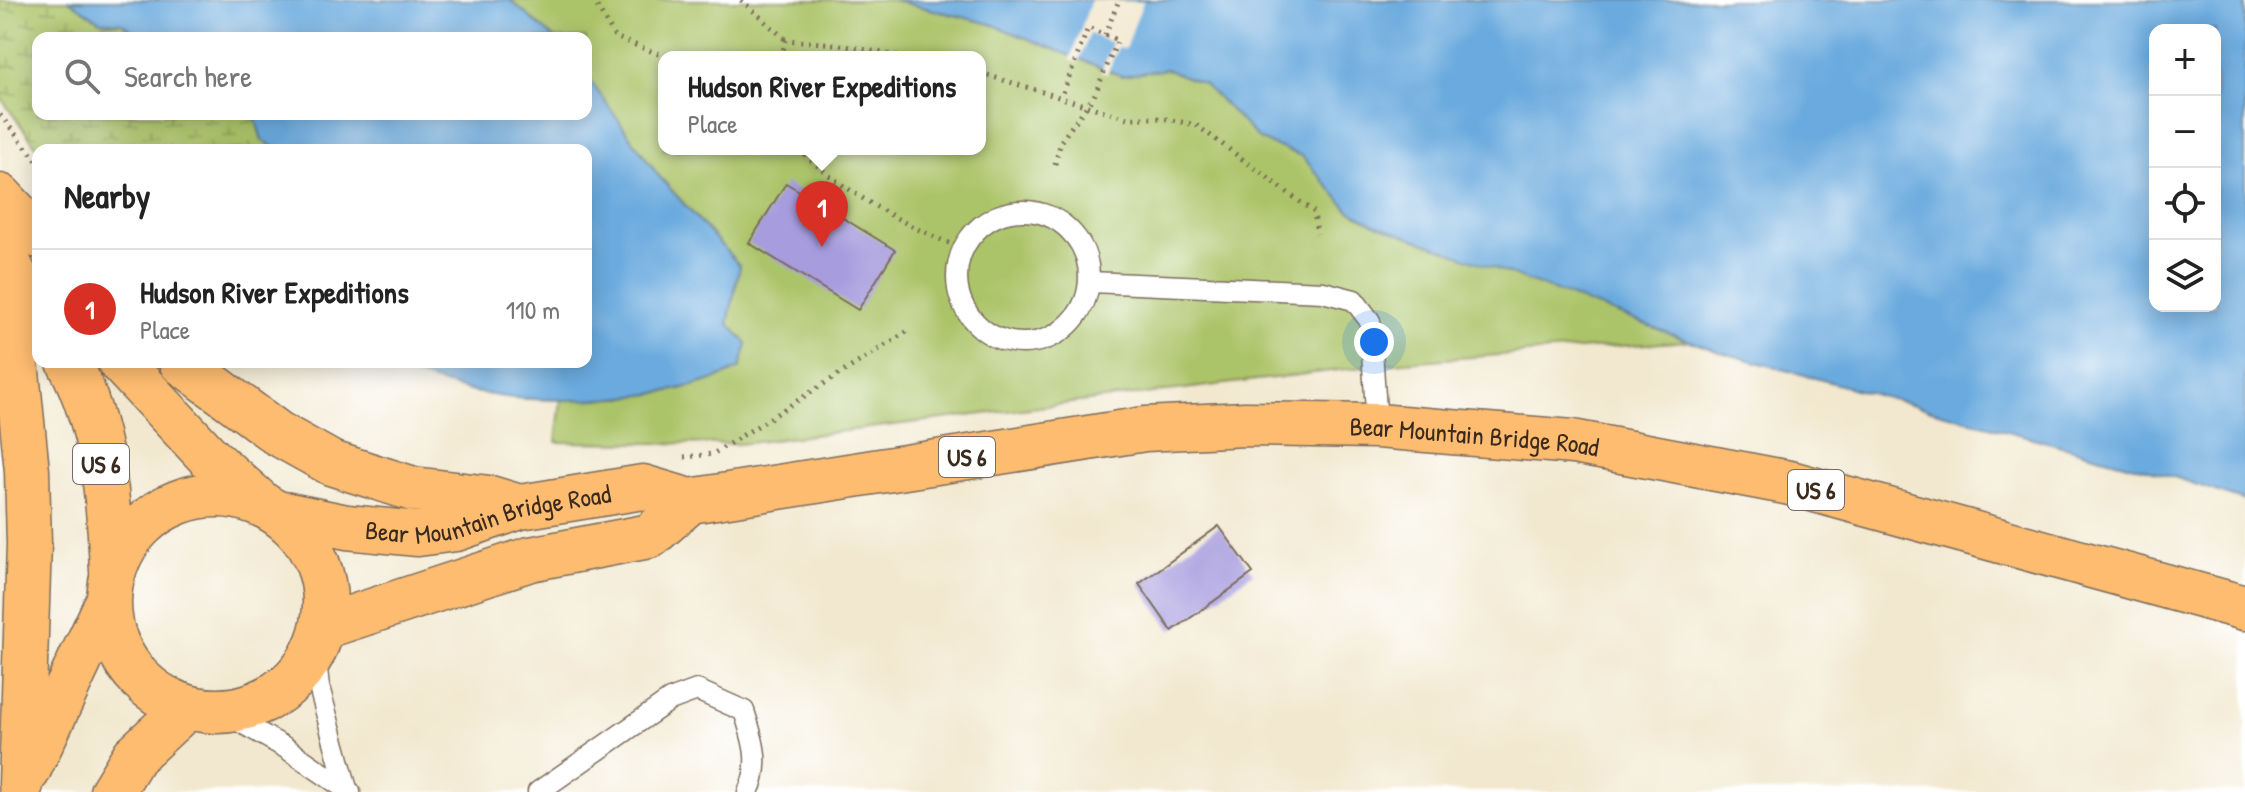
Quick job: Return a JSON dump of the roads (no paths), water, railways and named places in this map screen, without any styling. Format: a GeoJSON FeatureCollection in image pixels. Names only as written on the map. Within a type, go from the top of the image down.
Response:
{"type":"FeatureCollection","features":[{"type":"Feature","properties":{"kind":"highway"},"geometry":{"type":"LineString","coordinates":[[0,196],[32,230]]}},
{"type":"Feature","properties":{"kind":"highway"},"geometry":{"type":"LineString","coordinates":[[0,245],[30,300],[16,362],[27,471],[29,560],[20,788]]}},
{"type":"Feature","properties":{"kind":"highway","name":"US 6"},"geometry":{"type":"LineString","coordinates":[[72,368],[83,389],[109,497],[109,588],[115,640],[132,669],[156,693],[204,709]]}},
{"type":"Feature","properties":{"kind":"highway","name":"US 6"},"geometry":{"type":"LineString","coordinates":[[126,368],[209,457],[273,509],[318,555],[325,590],[319,640]]}},
{"type":"Feature","properties":{"kind":"highway","name":"US 6"},"geometry":{"type":"LineString","coordinates":[[189,368],[277,433],[331,463],[413,489],[490,498],[520,507]]}},
{"type":"Feature","properties":{"kind":"highway","name":"Bear Mountain Bridge Road"},"geometry":{"type":"LineString","coordinates":[[273,509],[347,527],[418,534],[456,529],[520,507],[643,487],[690,501],[1145,429],[1245,424],[1377,426],[1573,442],[1790,483],[2245,608]]}},
{"type":"Feature","properties":{"kind":"highway"},"geometry":{"type":"LineString","coordinates":[[20,788],[130,540],[156,514],[190,498],[227,495],[273,509]]}},
{"type":"Feature","properties":{"kind":"highway","name":"Bear Mountain Bridge Road"},"geometry":{"type":"LineString","coordinates":[[319,640],[530,559],[650,536],[690,501]]}},
{"type":"Feature","properties":{"kind":"highway"},"geometry":{"type":"LineString","coordinates":[[112,792],[134,756],[204,709],[255,705],[284,688],[319,640]]}},
{"type":"Feature","properties":{"kind":"lane"},"geometry":{"type":"LineString","coordinates":[[1018,212],[1040,213],[1061,223],[1077,239],[1087,259],[1090,282],[1085,302],[1074,320],[1058,334],[1038,342],[1007,341],[979,326],[966,310],[958,290],[958,269],[964,249],[977,230],[995,217],[1018,212]]}},
{"type":"Feature","properties":{"kind":"lane"},"geometry":{"type":"LineString","coordinates":[[1090,282],[1323,292],[1354,300],[1370,321],[1377,426]]}},
{"type":"Feature","properties":{"kind":"lane"},"geometry":{"type":"LineString","coordinates":[[319,640],[319,687],[348,791]]}},
{"type":"Feature","properties":{"kind":"lane"},"geometry":{"type":"LineString","coordinates":[[538,792],[670,700],[697,690],[744,711],[756,757],[756,777],[748,792]]}},
{"type":"Feature","properties":{"kind":"lane"},"geometry":{"type":"LineString","coordinates":[[204,709],[286,748],[348,791]]}},
{"type":"Feature","properties":{"kind":"water"},"geometry":{"type":"Polygon","coordinates":[[[69,0],[510,0],[547,32],[134,32],[121,23],[100,21],[69,0]]]}},
{"type":"Feature","properties":{"kind":"water"},"geometry":{"type":"Polygon","coordinates":[[[893,0],[2245,0],[2245,501],[2174,477],[1717,351],[1375,224],[1349,210],[1302,156],[1260,140],[1204,84],[1166,69],[1122,76],[991,24],[893,0]]]}},
{"type":"Feature","properties":{"kind":"water"},"geometry":{"type":"Polygon","coordinates":[[[592,83],[658,175],[740,266],[728,323],[747,344],[740,368],[682,388],[573,400],[504,397],[475,392],[389,368],[592,368],[592,144],[268,144],[262,140],[256,120],[592,120],[592,83]]]}},
{"type":"Feature","properties":{"kind":"place","name":"Hudson River Expeditions"},"geometry":{"type":"Point","coordinates":[822,247]}}]}
